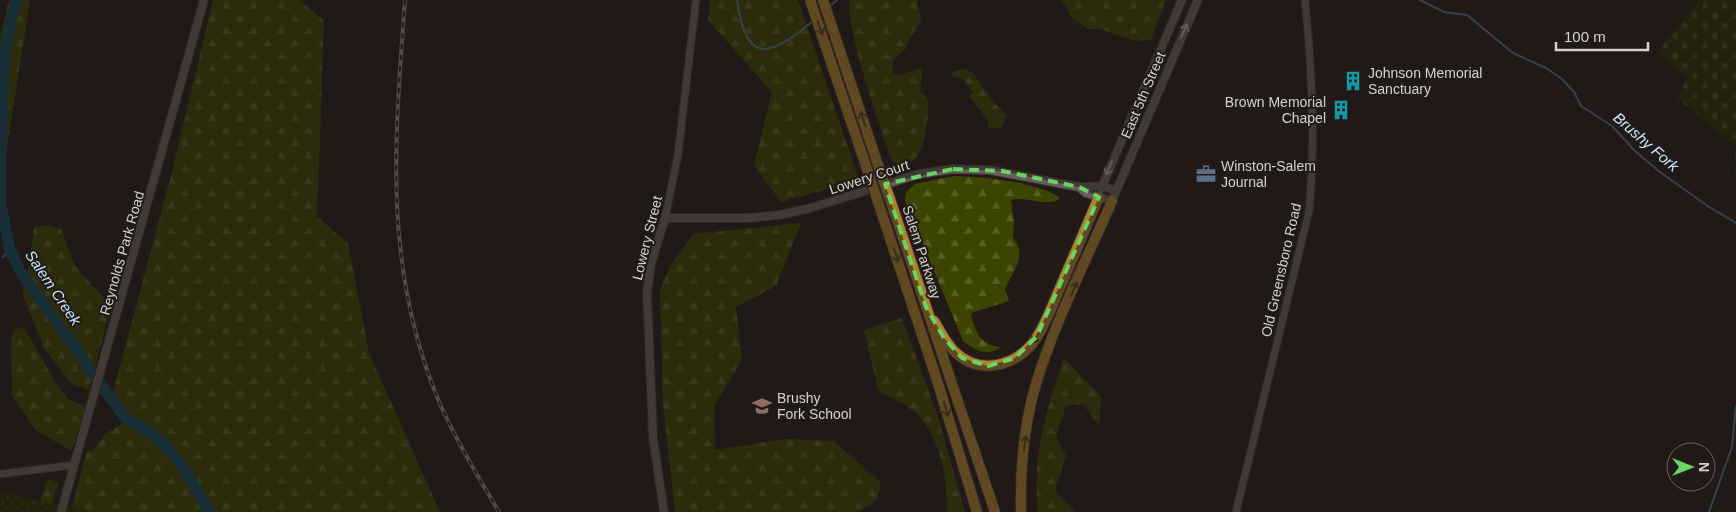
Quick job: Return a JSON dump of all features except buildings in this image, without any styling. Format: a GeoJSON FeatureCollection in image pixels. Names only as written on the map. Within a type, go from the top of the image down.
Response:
{"type":"FeatureCollection","features":[{"type":"Feature","properties":{"kind":"highway","name":"Salem Parkway"},"geometry":{"type":"LineString","coordinates":[[810,0],[936,377],[977,512]]}},
{"type":"Feature","properties":{"kind":"highway","name":"Salem Parkway"},"geometry":{"type":"LineString","coordinates":[[823,0],[995,512]]}},
{"type":"Feature","properties":{"kind":"highway"},"geometry":{"type":"LineString","coordinates":[[926,307],[948,344],[968,362],[995,366],[1015,358],[1032,344],[1042,329],[1099,197]]}},
{"type":"Feature","properties":{"kind":"highway"},"geometry":{"type":"LineString","coordinates":[[1021,512],[1024,450],[1036,384],[1052,341],[1112,201]]}},
{"type":"Feature","properties":{"kind":"main road","name":"Reynolds Park Road"},"geometry":{"type":"LineString","coordinates":[[61,512],[204,0]]}},
{"type":"Feature","properties":{"kind":"main road","name":"East 5th Street"},"geometry":{"type":"LineString","coordinates":[[1099,197],[1102,186],[1182,0]]}},
{"type":"Feature","properties":{"kind":"main road","name":"East 5th Street"},"geometry":{"type":"LineString","coordinates":[[1112,201],[1198,0]]}},
{"type":"Feature","properties":{"kind":"main road","name":"Lowery Court"},"geometry":{"type":"LineString","coordinates":[[665,218],[742,218],[779,215],[811,208],[906,177],[953,169],[990,170],[1079,187],[1102,186],[1116,191]]}},
{"type":"Feature","properties":{"kind":"main road","name":"Lowery Court"},"geometry":{"type":"LineString","coordinates":[[1079,187],[1086,193],[1112,201]]}},
{"type":"Feature","properties":{"kind":"main road","name":"Lowery Street"},"geometry":{"type":"LineString","coordinates":[[664,512],[653,438],[647,292],[651,264],[665,218]]}},
{"type":"Feature","properties":{"kind":"street","name":"Lowery Street"},"geometry":{"type":"LineString","coordinates":[[665,218],[678,155],[696,0]]}},
{"type":"Feature","properties":{"kind":"street","name":"Old Greensboro Road"},"geometry":{"type":"LineString","coordinates":[[1236,512],[1309,211],[1313,174],[1313,132],[1305,0]]}},
{"type":"Feature","properties":{"kind":"street"},"geometry":{"type":"LineString","coordinates":[[0,474],[74,465]]}},
{"type":"Feature","properties":{"kind":"highlighted area"},"geometry":{"type":"Polygon","coordinates":[[[953,169],[1002,171],[1079,187],[1099,197],[1037,336],[1015,358],[988,366],[962,358],[944,338],[926,307],[885,184],[953,169]]]}},
{"type":"Feature","properties":{"kind":"green space"},"geometry":{"type":"Polygon","coordinates":[[[9,0],[30,0],[0,191],[0,37],[9,0]]]}},
{"type":"Feature","properties":{"kind":"green space"},"geometry":{"type":"Polygon","coordinates":[[[213,0],[299,0],[324,20],[317,217],[348,243],[369,353],[440,512],[71,512],[86,453],[96,447],[105,434],[122,424],[112,396],[172,172],[213,0]]]}},
{"type":"Feature","properties":{"kind":"green space"},"geometry":{"type":"Polygon","coordinates":[[[710,0],[798,0],[859,180],[781,202],[754,165],[772,92],[708,20],[710,0]]]}},
{"type":"Feature","properties":{"kind":"green space"},"geometry":{"type":"Polygon","coordinates":[[[850,0],[917,0],[921,21],[908,41],[905,50],[893,61],[893,73],[899,75],[923,68],[920,91],[928,99],[927,122],[921,148],[918,155],[910,162],[896,164],[891,160],[852,31],[850,0]]]}},
{"type":"Feature","properties":{"kind":"green space"},"geometry":{"type":"Polygon","coordinates":[[[1060,0],[1166,0],[1151,40],[1136,41],[1099,29],[1088,29],[1071,17],[1067,7],[1060,0]]]}},
{"type":"Feature","properties":{"kind":"green space"},"geometry":{"type":"Polygon","coordinates":[[[1699,0],[1736,0],[1736,201],[1735,145],[1677,99],[1687,78],[1657,52],[1699,0]]]}},
{"type":"Feature","properties":{"kind":"green space"},"geometry":{"type":"Polygon","coordinates":[[[965,69],[973,73],[993,102],[1007,115],[1002,127],[989,129],[987,119],[969,96],[973,93],[962,78],[950,76],[955,71],[965,69]]]}},
{"type":"Feature","properties":{"kind":"green space"},"geometry":{"type":"Polygon","coordinates":[[[953,176],[978,177],[1024,184],[1050,192],[1060,198],[1049,202],[1023,199],[1011,200],[1014,222],[1013,237],[1020,250],[1018,263],[1005,289],[1009,301],[971,313],[974,326],[984,341],[1001,347],[991,352],[981,352],[963,341],[905,201],[906,192],[915,184],[953,176]]]}},
{"type":"Feature","properties":{"kind":"green space"},"geometry":{"type":"Polygon","coordinates":[[[801,223],[776,286],[736,307],[742,360],[714,406],[715,450],[785,439],[834,441],[881,483],[877,499],[859,512],[675,512],[663,404],[660,290],[669,268],[693,234],[801,223]]]}},
{"type":"Feature","properties":{"kind":"green space"},"geometry":{"type":"Polygon","coordinates":[[[48,225],[61,229],[75,266],[111,306],[89,390],[72,384],[44,348],[23,295],[34,228],[48,225]]]}},
{"type":"Feature","properties":{"kind":"green space"},"geometry":{"type":"Polygon","coordinates":[[[902,318],[938,417],[965,512],[947,512],[942,462],[934,438],[920,417],[911,409],[878,390],[864,330],[902,318]]]}},
{"type":"Feature","properties":{"kind":"green space"},"geometry":{"type":"Polygon","coordinates":[[[15,328],[25,329],[58,387],[68,399],[84,406],[85,411],[71,451],[36,430],[12,396],[11,341],[15,328]]]}},
{"type":"Feature","properties":{"kind":"green space"},"geometry":{"type":"Polygon","coordinates":[[[1064,358],[1101,397],[1099,425],[1083,404],[1066,406],[1056,437],[1066,456],[1055,491],[1075,512],[1038,512],[1037,472],[1042,434],[1064,358]]]}},
{"type":"Feature","properties":{"kind":"green space"},"geometry":{"type":"Polygon","coordinates":[[[50,479],[58,483],[50,512],[0,512],[39,504],[47,481],[50,479]]]}},
{"type":"Feature","properties":{"kind":"green space"},"geometry":{"type":"Polygon","coordinates":[[[0,492],[91,512],[0,512],[0,492]]]}},
{"type":"Feature","properties":{"kind":"waterway","name":"Salem Creek"},"geometry":{"type":"LineString","coordinates":[[17,0],[5,51],[1,154],[1,206],[10,249],[20,271],[125,418],[154,436],[175,457],[209,512]]}},
{"type":"Feature","properties":{"kind":"waterway","name":"Brushy Fork"},"geometry":{"type":"LineString","coordinates":[[737,0],[741,21],[747,36],[754,45],[762,49],[772,48],[784,42],[813,21]]}},
{"type":"Feature","properties":{"kind":"waterway","name":"Brushy Fork"},"geometry":{"type":"LineString","coordinates":[[829,7],[837,0]]}},
{"type":"Feature","properties":{"kind":"waterway","name":"Brushy Fork"},"geometry":{"type":"LineString","coordinates":[[1420,0],[1444,12],[1467,15],[1513,53],[1546,68],[1562,79],[1574,92],[1581,106],[1612,126],[1635,151],[1660,172],[1709,207],[1736,223]]}},
{"type":"Feature","properties":{"kind":"waterway"},"geometry":{"type":"LineString","coordinates":[[3,257],[10,249]]}},
{"type":"Feature","properties":{"kind":"waterway"},"geometry":{"type":"LineString","coordinates":[[1709,512],[1732,447],[1736,406]]}},
{"type":"Feature","properties":{"kind":"railway"},"geometry":{"type":"LineString","coordinates":[[405,0],[396,150],[400,246],[407,294],[418,343],[435,392],[457,438],[499,512]]}},
{"type":"Feature","properties":{"kind":"place","name":"Johnson Memorial Sanctuary"},"geometry":{"type":"Point","coordinates":[1353,81]}},
{"type":"Feature","properties":{"kind":"place","name":"Brown Memorial Chapel"},"geometry":{"type":"Point","coordinates":[1341,110]}},
{"type":"Feature","properties":{"kind":"place","name":"Winston-Salem Journal"},"geometry":{"type":"Point","coordinates":[1206,174]}},
{"type":"Feature","properties":{"kind":"place","name":"Brushy Fork School"},"geometry":{"type":"Point","coordinates":[762,406]}}]}
